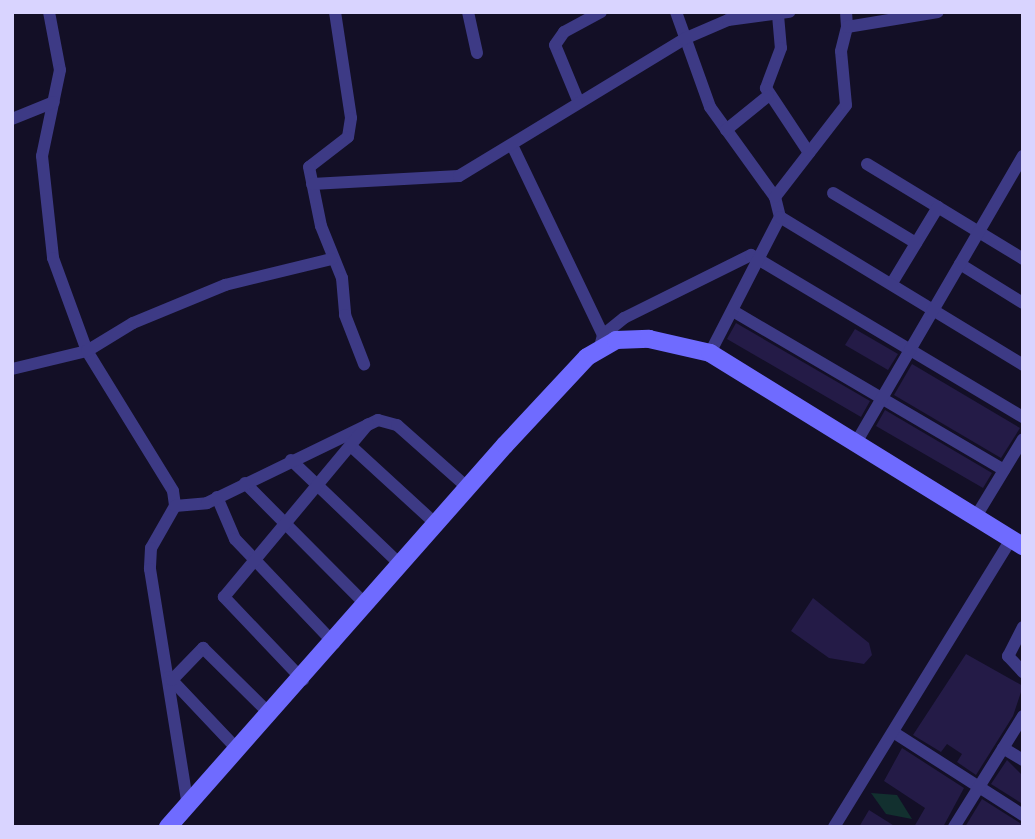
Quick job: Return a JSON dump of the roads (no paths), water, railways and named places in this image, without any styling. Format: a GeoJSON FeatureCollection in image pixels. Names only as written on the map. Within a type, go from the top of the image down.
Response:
{"type":"FeatureCollection","features":[{"type":"Feature","properties":{"kind":"street"},"geometry":{"type":"LineString","coordinates":[[49,12],[60,70],[41,156],[53,258],[87,351],[173,491],[175,506],[151,548],[150,569],[170,678],[188,805]]}},
{"type":"Feature","properties":{"kind":"street"},"geometry":{"type":"LineString","coordinates":[[335,12],[352,118],[348,137],[309,163],[332,259],[364,364]]}},
{"type":"Feature","properties":{"kind":"street"},"geometry":{"type":"LineString","coordinates":[[468,12],[477,52]]}},
{"type":"Feature","properties":{"kind":"street"},"geometry":{"type":"LineString","coordinates":[[578,98],[555,45],[564,32],[601,12]]}},
{"type":"Feature","properties":{"kind":"street"},"geometry":{"type":"LineString","coordinates":[[676,12],[684,39],[726,130],[775,197],[780,216],[764,259],[710,353]]}},
{"type":"Feature","properties":{"kind":"street"},"geometry":{"type":"LineString","coordinates":[[775,197],[846,105],[841,51],[847,27],[846,12]]}},
{"type":"Feature","properties":{"kind":"street"},"geometry":{"type":"LineString","coordinates":[[847,27],[938,12]]}},
{"type":"Feature","properties":{"kind":"street"},"geometry":{"type":"LineString","coordinates":[[312,184],[459,176],[512,145],[578,98],[684,39],[728,20],[783,14],[781,48],[768,75],[768,96],[809,153]]}},
{"type":"Feature","properties":{"kind":"street"},"geometry":{"type":"LineString","coordinates":[[726,130],[768,96]]}},
{"type":"Feature","properties":{"kind":"street"},"geometry":{"type":"LineString","coordinates":[[12,119],[54,102]]}},
{"type":"Feature","properties":{"kind":"street"},"geometry":{"type":"LineString","coordinates":[[512,145],[602,341]]}},
{"type":"Feature","properties":{"kind":"street"},"geometry":{"type":"LineString","coordinates":[[857,441],[1023,156]]}},
{"type":"Feature","properties":{"kind":"street"},"geometry":{"type":"LineString","coordinates":[[866,164],[1022,257]]}},
{"type":"Feature","properties":{"kind":"street"},"geometry":{"type":"LineString","coordinates":[[833,193],[916,243]]}},
{"type":"Feature","properties":{"kind":"street"},"geometry":{"type":"LineString","coordinates":[[892,283],[938,207]]}},
{"type":"Feature","properties":{"kind":"street"},"geometry":{"type":"LineString","coordinates":[[780,216],[1023,365]]}},
{"type":"Feature","properties":{"kind":"street"},"geometry":{"type":"LineString","coordinates":[[169,827],[303,680],[400,564],[602,341],[741,255],[764,259],[913,346],[1023,417]]}},
{"type":"Feature","properties":{"kind":"street"},"geometry":{"type":"LineString","coordinates":[[12,369],[87,351],[184,299],[332,259]]}},
{"type":"Feature","properties":{"kind":"street"},"geometry":{"type":"LineString","coordinates":[[960,264],[1023,303]]}},
{"type":"Feature","properties":{"kind":"street"},"geometry":{"type":"LineString","coordinates":[[733,311],[1004,470]]}},
{"type":"Feature","properties":{"kind":"street"},"geometry":{"type":"LineString","coordinates":[[602,341],[649,339],[710,353],[857,441],[975,518],[1017,542],[834,827]]}},
{"type":"Feature","properties":{"kind":"street"},"geometry":{"type":"LineString","coordinates":[[175,506],[217,497],[368,424],[388,419],[468,488]]}},
{"type":"Feature","properties":{"kind":"street"},"geometry":{"type":"LineString","coordinates":[[303,680],[227,604],[228,589],[353,448],[368,424]]}},
{"type":"Feature","properties":{"kind":"street"},"geometry":{"type":"LineString","coordinates":[[975,518],[1023,439]]}},
{"type":"Feature","properties":{"kind":"street"},"geometry":{"type":"LineString","coordinates":[[353,448],[436,524]]}},
{"type":"Feature","properties":{"kind":"street"},"geometry":{"type":"LineString","coordinates":[[291,460],[400,564]]}},
{"type":"Feature","properties":{"kind":"street"},"geometry":{"type":"LineString","coordinates":[[245,483],[366,605]]}},
{"type":"Feature","properties":{"kind":"street"},"geometry":{"type":"LineString","coordinates":[[217,497],[225,524],[255,561],[334,643]]}},
{"type":"Feature","properties":{"kind":"street"},"geometry":{"type":"LineString","coordinates":[[1023,627],[1008,656],[1023,672]]}},
{"type":"Feature","properties":{"kind":"street"},"geometry":{"type":"LineString","coordinates":[[170,678],[204,648],[271,715]]}},
{"type":"Feature","properties":{"kind":"street"},"geometry":{"type":"LineString","coordinates":[[170,678],[238,750]]}},
{"type":"Feature","properties":{"kind":"street"},"geometry":{"type":"LineString","coordinates":[[954,827],[1023,716]]}},
{"type":"Feature","properties":{"kind":"street"},"geometry":{"type":"LineString","coordinates":[[893,732],[1023,815]]}},
{"type":"Feature","properties":{"kind":"street"},"geometry":{"type":"LineString","coordinates":[[1003,748],[1023,760]]}}]}
